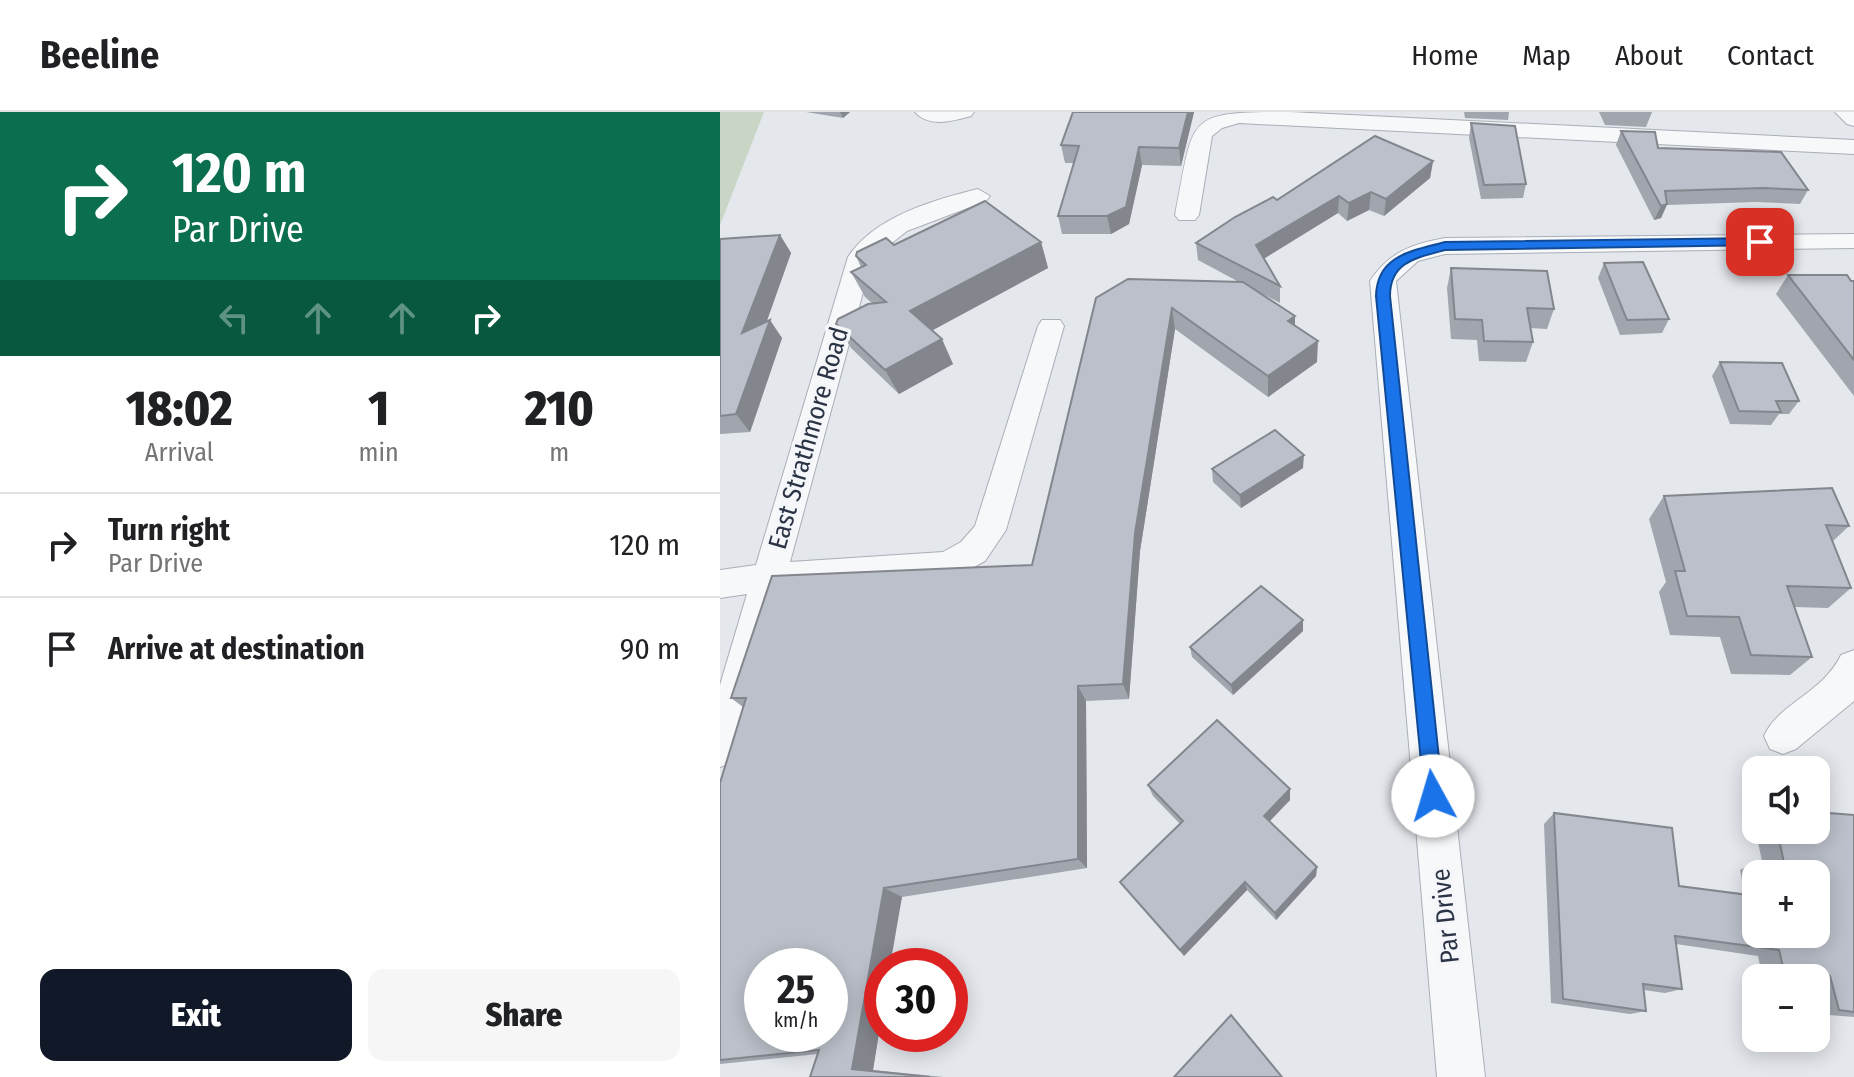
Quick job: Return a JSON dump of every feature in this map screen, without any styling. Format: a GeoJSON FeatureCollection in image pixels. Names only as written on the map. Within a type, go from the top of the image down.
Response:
{"type":"FeatureCollection","features":[{"type":"Feature","properties":{"kind":"street"},"geometry":{"type":"LineString","coordinates":[[925,112],[942,117],[964,112]]}},
{"type":"Feature","properties":{"kind":"street"},"geometry":{"type":"LineString","coordinates":[[1845,112],[1854,120]]}},
{"type":"Feature","properties":{"kind":"street"},"geometry":{"type":"LineString","coordinates":[[1187,215],[1202,134],[1208,127],[1230,118],[1264,114],[1854,147]]}},
{"type":"Feature","properties":{"kind":"street","name":"East Strathmore Road"},"geometry":{"type":"LineString","coordinates":[[720,749],[860,257],[873,240],[887,230],[978,196]]}},
{"type":"Feature","properties":{"kind":"street","name":"Par Drive"},"geometry":{"type":"LineString","coordinates":[[1461,1077],[1383,281],[1391,268],[1404,257],[1445,246],[1854,241]]}},
{"type":"Feature","properties":{"kind":"street"},"geometry":{"type":"LineString","coordinates":[[720,584],[768,577],[951,566],[975,551],[990,530],[1051,326]]}},
{"type":"Feature","properties":{"kind":"street"},"geometry":{"type":"LineString","coordinates":[[1783,736],[1844,687],[1854,666]]}},
{"type":"Feature","properties":{"kind":"green space"},"geometry":{"type":"Polygon","coordinates":[[[720,112],[764,112],[720,225],[720,112]]]}},
{"type":"Feature","properties":{"kind":"building"},"geometry":{"type":"Polygon","coordinates":[[[1073,112],[1188,112],[1179,148],[1139,147],[1126,207],[1107,216],[1058,216],[1079,146],[1061,145],[1073,112]]]}},
{"type":"Feature","properties":{"kind":"building"},"geometry":{"type":"Polygon","coordinates":[[[1471,123],[1515,126],[1526,184],[1484,185],[1471,123]]]}},
{"type":"Feature","properties":{"kind":"building"},"geometry":{"type":"Polygon","coordinates":[[[1621,131],[1655,132],[1658,148],[1781,152],[1808,190],[1665,191],[1667,204],[1661,206],[1621,131]]]}},
{"type":"Feature","properties":{"kind":"building"},"geometry":{"type":"Polygon","coordinates":[[[1375,136],[1433,161],[1386,199],[1371,192],[1349,203],[1339,196],[1256,245],[1280,286],[1196,243],[1235,217],[1273,197],[1277,200],[1375,136]]]}},
{"type":"Feature","properties":{"kind":"building"},"geometry":{"type":"Polygon","coordinates":[[[985,201],[1041,242],[910,311],[942,339],[885,370],[836,324],[838,319],[868,304],[886,302],[851,272],[866,265],[856,256],[857,252],[886,238],[894,245],[985,201]]]}},
{"type":"Feature","properties":{"kind":"building"},"geometry":{"type":"Polygon","coordinates":[[[780,235],[742,333],[770,320],[736,414],[720,416],[720,239],[780,235]]]}},
{"type":"Feature","properties":{"kind":"building"},"geometry":{"type":"Polygon","coordinates":[[[1643,262],[1669,319],[1627,320],[1604,263],[1643,262]]]}},
{"type":"Feature","properties":{"kind":"building"},"geometry":{"type":"Polygon","coordinates":[[[1451,268],[1547,271],[1554,309],[1527,308],[1533,342],[1484,341],[1482,320],[1455,319],[1451,268]]]}},
{"type":"Feature","properties":{"kind":"building"},"geometry":{"type":"Polygon","coordinates":[[[1788,275],[1847,275],[1854,281],[1854,360],[1788,275]]]}},
{"type":"Feature","properties":{"kind":"building"},"geometry":{"type":"Polygon","coordinates":[[[1128,279],[1243,282],[1295,316],[1288,321],[1318,341],[1268,376],[1172,308],[1135,533],[1123,684],[1078,686],[1078,859],[884,888],[873,948],[864,948],[864,1001],[852,1069],[930,1077],[810,1077],[818,1052],[848,1052],[848,948],[744,948],[744,1052],[799,1052],[720,1060],[720,783],[746,698],[731,698],[772,576],[1032,565],[1096,298],[1128,279]]]}},
{"type":"Feature","properties":{"kind":"building"},"geometry":{"type":"Polygon","coordinates":[[[1720,362],[1782,363],[1799,401],[1776,401],[1781,412],[1739,411],[1720,362]]]}},
{"type":"Feature","properties":{"kind":"building"},"geometry":{"type":"Polygon","coordinates":[[[1275,430],[1304,455],[1240,495],[1212,469],[1275,430]]]}},
{"type":"Feature","properties":{"kind":"building"},"geometry":{"type":"Polygon","coordinates":[[[1832,488],[1849,526],[1826,525],[1851,588],[1787,586],[1812,657],[1751,655],[1739,617],[1687,616],[1675,571],[1685,571],[1664,496],[1832,488]]]}},
{"type":"Feature","properties":{"kind":"building"},"geometry":{"type":"Polygon","coordinates":[[[1261,586],[1303,620],[1231,685],[1190,647],[1261,586]]]}},
{"type":"Feature","properties":{"kind":"building"},"geometry":{"type":"Polygon","coordinates":[[[1217,720],[1290,789],[1264,816],[1317,867],[1275,913],[1245,882],[1180,950],[1120,882],[1183,821],[1148,785],[1217,720]]]}},
{"type":"Feature","properties":{"kind":"building"},"geometry":{"type":"Polygon","coordinates":[[[1554,813],[1672,828],[1679,886],[1742,894],[1742,945],[1675,936],[1682,989],[1643,984],[1646,1011],[1563,999],[1554,813]]]}},
{"type":"Feature","properties":{"kind":"building"},"geometry":{"type":"Polygon","coordinates":[[[1830,813],[1854,815],[1854,1012],[1839,1010],[1830,964],[1782,964],[1779,950],[1764,948],[1830,948],[1830,860],[1783,860],[1780,844],[1830,844],[1830,813]]]}},
{"type":"Feature","properties":{"kind":"building"},"geometry":{"type":"Polygon","coordinates":[[[1231,1015],[1282,1077],[1174,1077],[1231,1015]]]}},
{"type":"Feature","properties":{"kind":"route"},"geometry":{"type":"LineString","coordinates":[[1433,796],[1383,281],[1391,268],[1404,257],[1423,249],[1445,246],[1760,242]]}}]}
